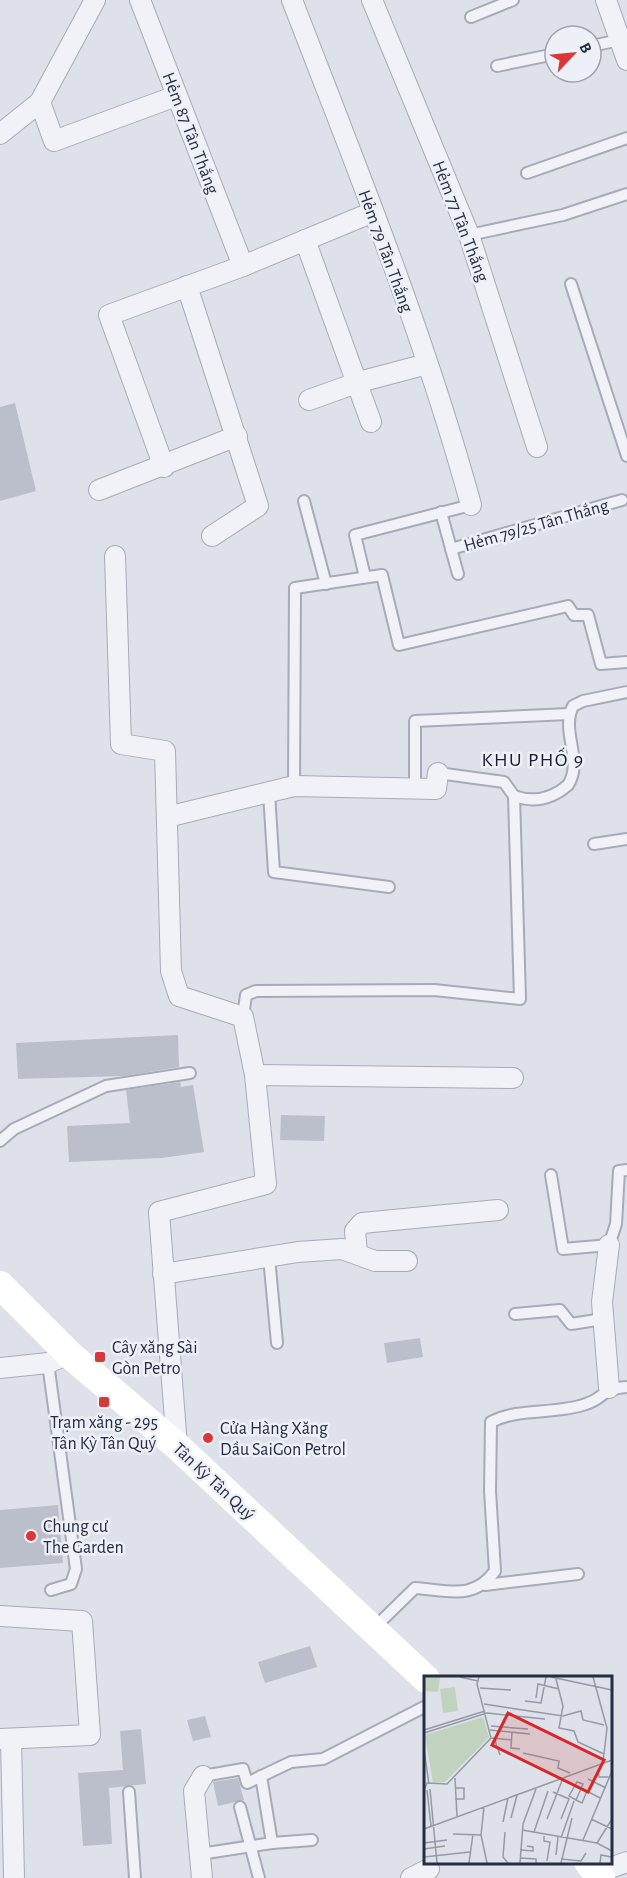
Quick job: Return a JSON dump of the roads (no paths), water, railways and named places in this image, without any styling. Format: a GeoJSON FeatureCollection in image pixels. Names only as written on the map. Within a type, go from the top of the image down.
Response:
{"type":"FeatureCollection","features":[{"type":"Feature","properties":{"kind":"main road","name":"Tân Kỳ Tân Quý"},"geometry":{"type":"LineString","coordinates":[[0,1285],[58,1358],[177,1446],[424,1677]]}},
{"type":"Feature","properties":{"kind":"street"},"geometry":{"type":"LineString","coordinates":[[0,135],[40,102],[95,0]]}},
{"type":"Feature","properties":{"kind":"street","name":"Hẻm 87 Tân Thắng"},"geometry":{"type":"LineString","coordinates":[[140,0],[243,266]]}},
{"type":"Feature","properties":{"kind":"street","name":"Hẻm 79 Tân Thắng"},"geometry":{"type":"LineString","coordinates":[[292,0],[373,212],[449,424],[471,504]]}},
{"type":"Feature","properties":{"kind":"street","name":"Hẻm 77 Tân Thắng"},"geometry":{"type":"LineString","coordinates":[[372,0],[469,235],[537,447]]}},
{"type":"Feature","properties":{"kind":"street"},"geometry":{"type":"LineString","coordinates":[[606,0],[627,60]]}},
{"type":"Feature","properties":{"kind":"street"},"geometry":{"type":"LineString","coordinates":[[40,102],[54,141],[176,96]]}},
{"type":"Feature","properties":{"kind":"street"},"geometry":{"type":"LineString","coordinates":[[164,467],[109,315],[243,266],[373,212]]}},
{"type":"Feature","properties":{"kind":"street"},"geometry":{"type":"LineString","coordinates":[[305,240],[359,382],[371,422]]}},
{"type":"Feature","properties":{"kind":"street"},"geometry":{"type":"LineString","coordinates":[[187,286],[258,506],[212,536]]}},
{"type":"Feature","properties":{"kind":"street"},"geometry":{"type":"LineString","coordinates":[[309,400],[359,382],[427,364]]}},
{"type":"Feature","properties":{"kind":"street"},"geometry":{"type":"LineString","coordinates":[[99,490],[164,467],[237,436]]}},
{"type":"Feature","properties":{"kind":"street"},"geometry":{"type":"LineString","coordinates":[[115,556],[121,744],[165,752],[171,970],[180,996],[243,1017],[255,1075],[266,1184],[159,1212],[177,1446]]}},
{"type":"Feature","properties":{"kind":"street"},"geometry":{"type":"LineString","coordinates":[[167,817],[294,786],[436,789],[438,773]]}},
{"type":"Feature","properties":{"kind":"street"},"geometry":{"type":"LineString","coordinates":[[255,1075],[513,1078]]}},
{"type":"Feature","properties":{"kind":"street"},"geometry":{"type":"LineString","coordinates":[[357,1253],[355,1231],[362,1222],[498,1210]]}},
{"type":"Feature","properties":{"kind":"street"},"geometry":{"type":"LineString","coordinates":[[609,1245],[602,1302],[603,1319],[618,1388]]}},
{"type":"Feature","properties":{"kind":"street"},"geometry":{"type":"LineString","coordinates":[[163,1274],[269,1257],[342,1249],[375,1261],[407,1262]]}},
{"type":"Feature","properties":{"kind":"street"},"geometry":{"type":"LineString","coordinates":[[0,1368],[58,1358]]}},
{"type":"Feature","properties":{"kind":"street"},"geometry":{"type":"LineString","coordinates":[[0,1616],[82,1621],[90,1735],[6,1739],[7,1856],[14,1878]]}},
{"type":"Feature","properties":{"kind":"street"},"geometry":{"type":"LineString","coordinates":[[202,1878],[194,1791],[203,1776]]}},
{"type":"Feature","properties":{"kind":"street"},"geometry":{"type":"LineString","coordinates":[[595,1871],[627,1862]]}},
{"type":"Feature","properties":{"kind":"street"},"geometry":{"type":"LineString","coordinates":[[411,1878],[429,1869]]}},
{"type":"Feature","properties":{"kind":"lane"},"geometry":{"type":"LineString","coordinates":[[471,17],[513,0]]}},
{"type":"Feature","properties":{"kind":"lane"},"geometry":{"type":"LineString","coordinates":[[603,44],[620,40]]}},
{"type":"Feature","properties":{"kind":"lane"},"geometry":{"type":"LineString","coordinates":[[497,66],[543,56]]}},
{"type":"Feature","properties":{"kind":"lane"},"geometry":{"type":"LineString","coordinates":[[527,173],[627,138]]}},
{"type":"Feature","properties":{"kind":"lane"},"geometry":{"type":"LineString","coordinates":[[469,235],[563,215],[627,194]]}},
{"type":"Feature","properties":{"kind":"lane"},"geometry":{"type":"LineString","coordinates":[[571,284],[626,456]]}},
{"type":"Feature","properties":{"kind":"lane","name":"Hẻm 79/25 Tân Thắng"},"geometry":{"type":"LineString","coordinates":[[451,549],[622,500]]}},
{"type":"Feature","properties":{"kind":"lane"},"geometry":{"type":"LineString","coordinates":[[304,501],[326,584]]}},
{"type":"Feature","properties":{"kind":"lane"},"geometry":{"type":"LineString","coordinates":[[365,577],[355,535],[471,504]]}},
{"type":"Feature","properties":{"kind":"lane","name":"Hẻm 79/25 Tân Thắng"},"geometry":{"type":"LineString","coordinates":[[441,512],[458,574]]}},
{"type":"Feature","properties":{"kind":"lane"},"geometry":{"type":"LineString","coordinates":[[294,786],[295,588],[382,574],[399,645],[568,606],[574,615],[588,615],[601,664],[627,662]]}},
{"type":"Feature","properties":{"kind":"lane"},"geometry":{"type":"LineString","coordinates":[[514,796],[529,801],[543,799],[568,785],[574,769],[568,728],[569,714],[573,706],[583,701],[627,692]]}},
{"type":"Feature","properties":{"kind":"lane"},"geometry":{"type":"LineString","coordinates":[[415,790],[415,721],[569,714]]}},
{"type":"Feature","properties":{"kind":"lane"},"geometry":{"type":"LineString","coordinates":[[243,1017],[246,995],[256,991],[434,990],[520,999],[514,796],[504,782],[438,773]]}},
{"type":"Feature","properties":{"kind":"lane"},"geometry":{"type":"LineString","coordinates":[[269,793],[274,872],[389,886]]}},
{"type":"Feature","properties":{"kind":"lane"},"geometry":{"type":"LineString","coordinates":[[594,844],[627,839]]}},
{"type":"Feature","properties":{"kind":"lane"},"geometry":{"type":"LineString","coordinates":[[0,1141],[15,1129],[106,1086],[190,1073]]}},
{"type":"Feature","properties":{"kind":"lane"},"geometry":{"type":"LineString","coordinates":[[551,1175],[563,1249],[609,1245],[616,1224],[619,1172],[627,1170]]}},
{"type":"Feature","properties":{"kind":"lane"},"geometry":{"type":"LineString","coordinates":[[269,1257],[277,1343]]}},
{"type":"Feature","properties":{"kind":"lane"},"geometry":{"type":"LineString","coordinates":[[515,1314],[560,1310],[571,1324],[603,1319]]}},
{"type":"Feature","properties":{"kind":"lane"},"geometry":{"type":"LineString","coordinates":[[51,1590],[71,1584],[76,1569],[58,1358]]}},
{"type":"Feature","properties":{"kind":"lane"},"geometry":{"type":"LineString","coordinates":[[485,1585],[495,1571],[490,1491],[491,1422],[506,1414],[560,1410],[588,1404],[618,1388]]}},
{"type":"Feature","properties":{"kind":"lane"},"geometry":{"type":"LineString","coordinates":[[372,1629],[415,1588],[468,1592],[485,1585],[578,1574]]}},
{"type":"Feature","properties":{"kind":"lane"},"geometry":{"type":"LineString","coordinates":[[203,1776],[243,1769],[247,1783],[291,1762],[323,1760],[424,1707]]}},
{"type":"Feature","properties":{"kind":"lane"},"geometry":{"type":"LineString","coordinates":[[261,1776],[272,1843]]}},
{"type":"Feature","properties":{"kind":"lane"},"geometry":{"type":"LineString","coordinates":[[129,1792],[135,1878]]}},
{"type":"Feature","properties":{"kind":"lane"},"geometry":{"type":"LineString","coordinates":[[240,1807],[259,1878]]}},
{"type":"Feature","properties":{"kind":"lane"},"geometry":{"type":"LineString","coordinates":[[200,1854],[272,1843],[312,1840]]}},
{"type":"Feature","properties":{"kind":"place","name":"Cây xăng Sài Gòn Petro"},"geometry":{"type":"Point","coordinates":[100,1357]}},
{"type":"Feature","properties":{"kind":"place","name":"Trạm xăng - 295 Tân Kỳ Tân Quý"},"geometry":{"type":"Point","coordinates":[104,1402]}},
{"type":"Feature","properties":{"kind":"place","name":"Cửa Hàng Xăng Dầu SaiGon Petrol"},"geometry":{"type":"Point","coordinates":[208,1438]}},
{"type":"Feature","properties":{"kind":"place","name":"Chung cư The Garden"},"geometry":{"type":"Point","coordinates":[31,1536]}},
{"type":"Feature","properties":{"kind":"district","name":"KHU PHỐ 9"},"geometry":{"type":"Point","coordinates":[533,759]}}]}
